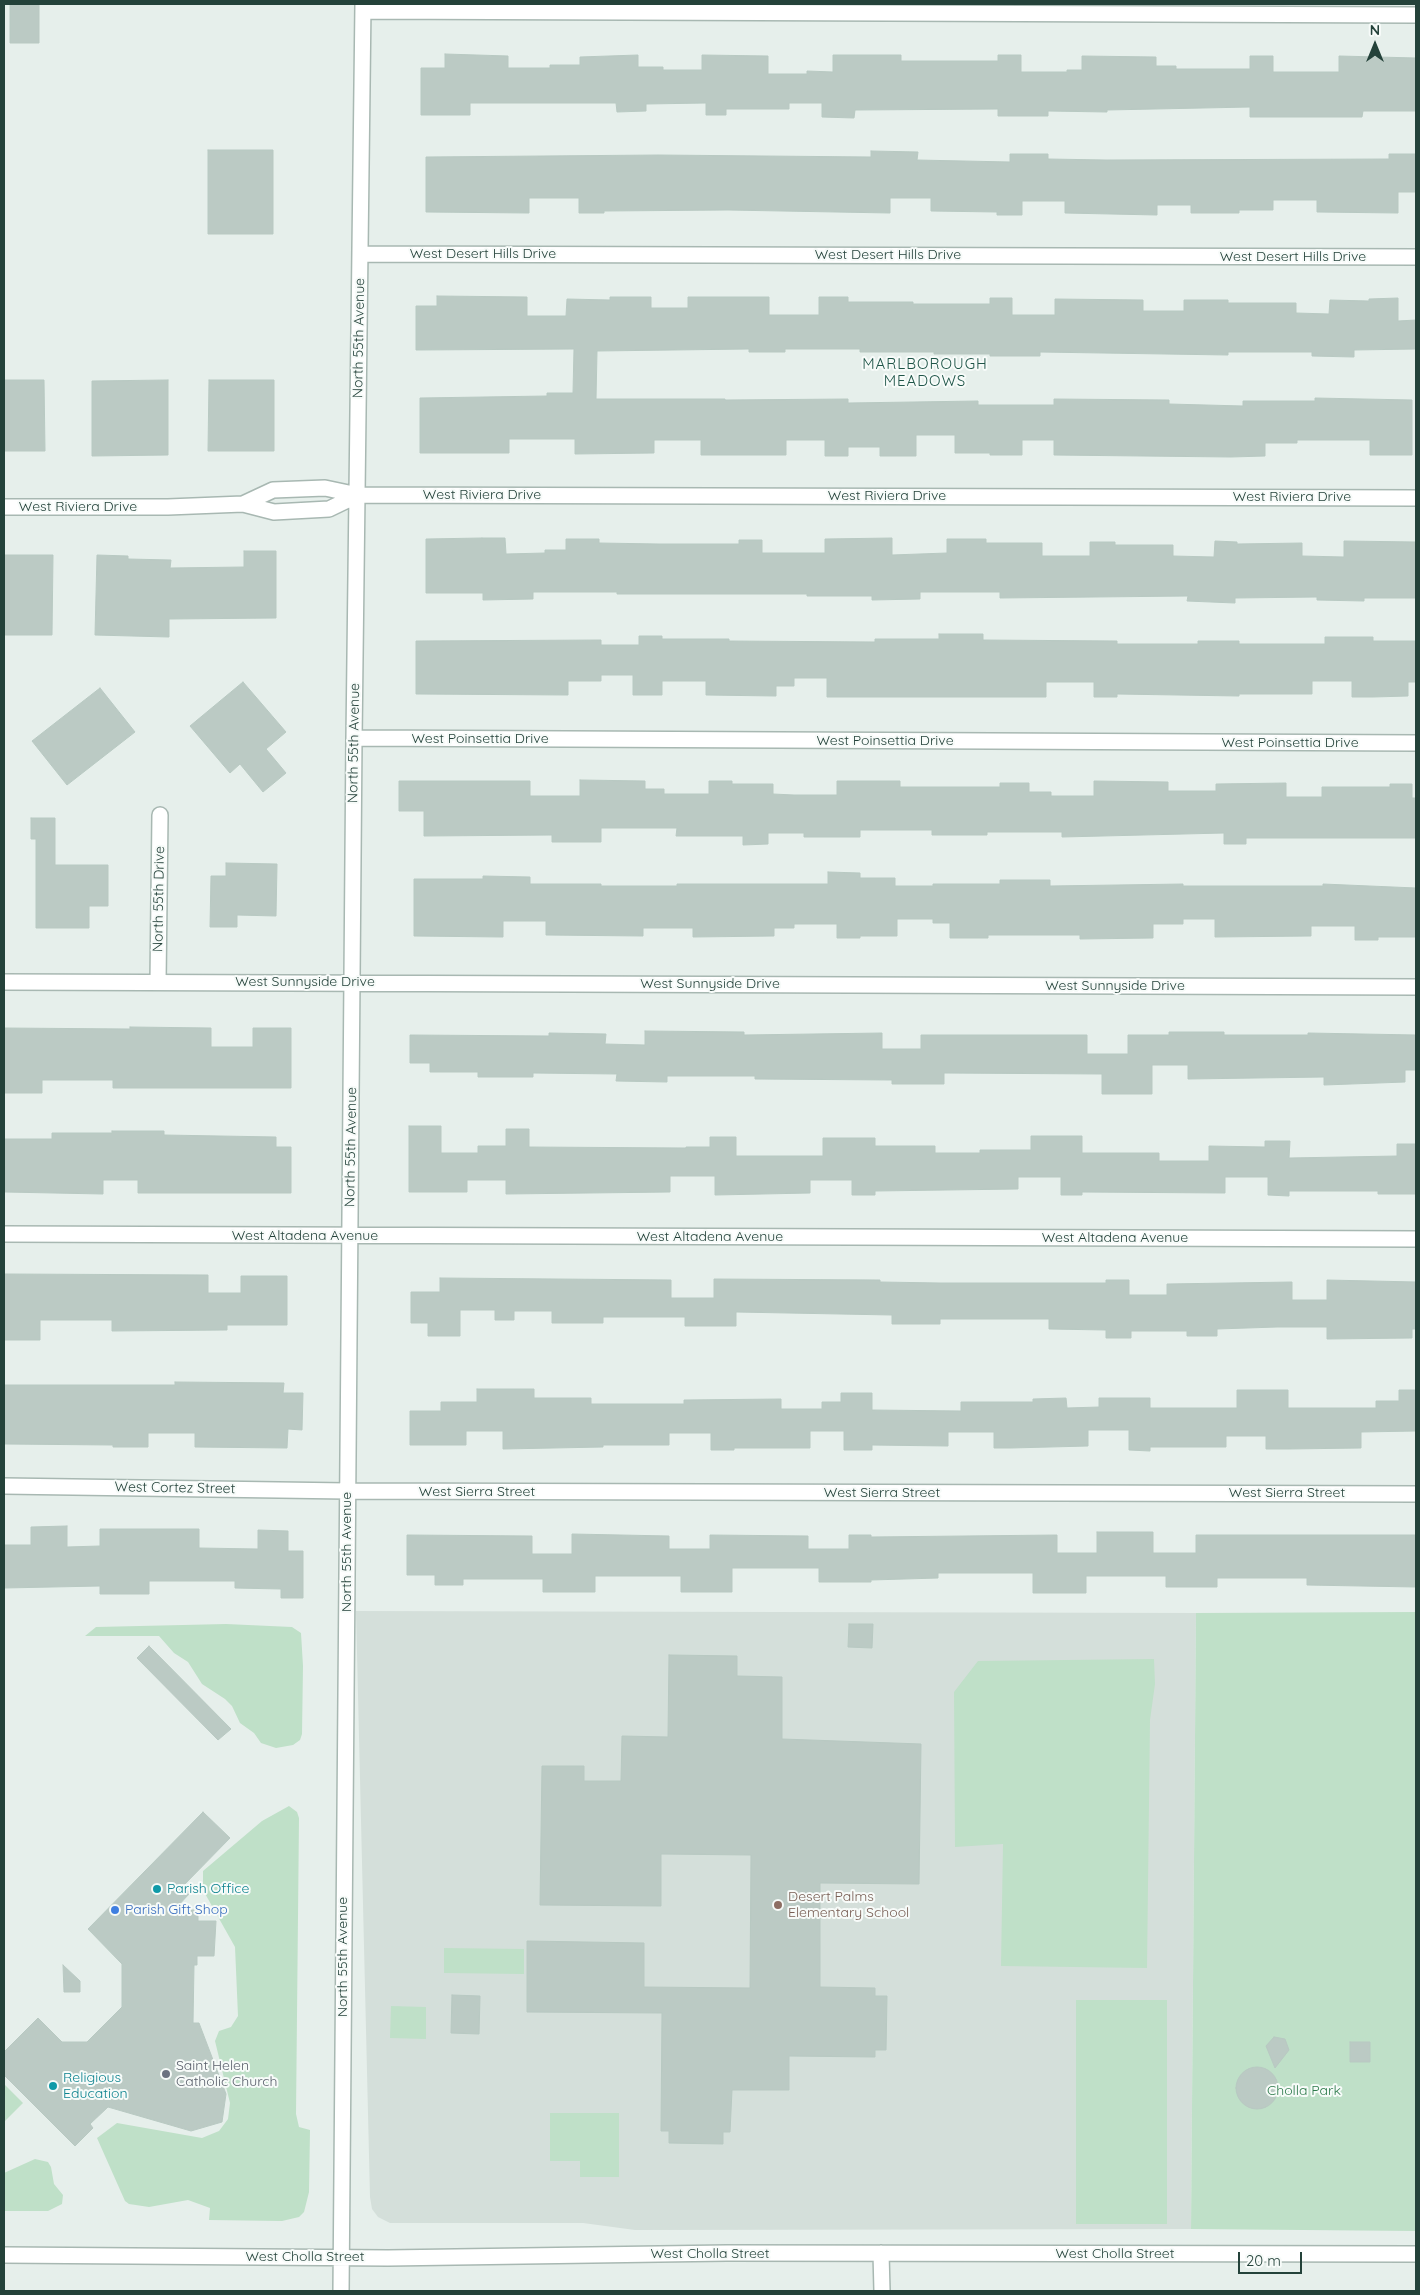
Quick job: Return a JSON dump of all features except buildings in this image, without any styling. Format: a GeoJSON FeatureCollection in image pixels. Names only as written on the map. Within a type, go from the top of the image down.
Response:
{"type":"FeatureCollection","features":[{"type":"Feature","properties":{"kind":"street"},"geometry":{"type":"LineString","coordinates":[[363,7],[1329,9],[1416,15]]}},
{"type":"Feature","properties":{"kind":"street","name":"North 55th Avenue"},"geometry":{"type":"LineString","coordinates":[[341,2291],[354,738],[363,7]]}},
{"type":"Feature","properties":{"kind":"street","name":"West Desert Hills Drive"},"geometry":{"type":"LineString","coordinates":[[360,254],[1416,257]]}},
{"type":"Feature","properties":{"kind":"street","name":"West Riviera Drive"},"geometry":{"type":"LineString","coordinates":[[243,504],[273,490],[325,488],[358,495],[1416,498]]}},
{"type":"Feature","properties":{"kind":"street","name":"West Riviera Drive"},"geometry":{"type":"LineString","coordinates":[[4,507],[168,507],[243,504],[274,512],[330,510],[358,495]]}},
{"type":"Feature","properties":{"kind":"street","name":"West Poinsettia Drive"},"geometry":{"type":"LineString","coordinates":[[354,738],[1416,743]]}},
{"type":"Feature","properties":{"kind":"street","name":"North 55th Drive"},"geometry":{"type":"LineString","coordinates":[[158,982],[160,815]]}},
{"type":"Feature","properties":{"kind":"street","name":"West Sunnyside Drive"},"geometry":{"type":"LineString","coordinates":[[4,982],[1416,987]]}},
{"type":"Feature","properties":{"kind":"street","name":"West Altadena Avenue"},"geometry":{"type":"LineString","coordinates":[[4,1234],[1416,1239]]}},
{"type":"Feature","properties":{"kind":"street","name":"West Cortez Street"},"geometry":{"type":"LineString","coordinates":[[4,1486],[347,1491]]}},
{"type":"Feature","properties":{"kind":"street","name":"West Sierra Street"},"geometry":{"type":"LineString","coordinates":[[347,1491],[1416,1494]]}},
{"type":"Feature","properties":{"kind":"street"},"geometry":{"type":"LineString","coordinates":[[881,2253],[882,2291]]}},
{"type":"Feature","properties":{"kind":"street","name":"West Cholla Street"},"geometry":{"type":"LineString","coordinates":[[4,2256],[342,2257],[881,2253],[1416,2254]]}},
{"type":"Feature","properties":{"kind":"shaded area","name":"Desert Palms Elementary School"},"geometry":{"type":"Polygon","coordinates":[[[356,1611],[1196,1613],[1191,2229],[635,2230],[583,2223],[390,2223],[378,2217],[372,2209],[370,2197],[356,1611]]]}},
{"type":"Feature","properties":{"kind":"green space","name":"Cholla Park"},"geometry":{"type":"Polygon","coordinates":[[[1416,1612],[1416,2231],[1191,2229],[1196,1613],[1416,1612]]]}},
{"type":"Feature","properties":{"kind":"green space"},"geometry":{"type":"Polygon","coordinates":[[[226,1624],[292,1627],[301,1633],[303,1666],[302,1734],[300,1740],[293,1745],[276,1748],[261,1743],[254,1733],[240,1723],[232,1706],[225,1699],[202,1684],[188,1662],[174,1653],[159,1636],[85,1636],[96,1627],[226,1624]]]}},
{"type":"Feature","properties":{"kind":"green space"},"geometry":{"type":"Polygon","coordinates":[[[1154,1659],[1155,1684],[1150,1720],[1147,1968],[1001,1966],[1003,1844],[955,1847],[954,1692],[978,1661],[1154,1659]]]}},
{"type":"Feature","properties":{"kind":"green space"},"geometry":{"type":"Polygon","coordinates":[[[289,1806],[297,1812],[299,1818],[296,2114],[299,2127],[310,2130],[309,2192],[304,2212],[299,2217],[282,2221],[209,2220],[210,2208],[188,2200],[149,2207],[129,2204],[125,2201],[97,2138],[117,2123],[202,2138],[219,2131],[228,2119],[230,2103],[215,2041],[219,2031],[231,2027],[238,2016],[235,1947],[203,1890],[203,1871],[262,1821],[289,1806]]]}},
{"type":"Feature","properties":{"kind":"green space"},"geometry":{"type":"Polygon","coordinates":[[[444,1948],[524,1949],[524,1974],[444,1973],[444,1948]]]}},
{"type":"Feature","properties":{"kind":"green space"},"geometry":{"type":"Polygon","coordinates":[[[1076,2000],[1167,2000],[1167,2224],[1076,2224],[1076,2000]]]}},
{"type":"Feature","properties":{"kind":"green space"},"geometry":{"type":"Polygon","coordinates":[[[391,2006],[426,2007],[426,2039],[390,2038],[391,2006]]]}},
{"type":"Feature","properties":{"kind":"green space"},"geometry":{"type":"Polygon","coordinates":[[[4,2084],[23,2103],[4,2122],[4,2084]]]}},
{"type":"Feature","properties":{"kind":"green space"},"geometry":{"type":"Polygon","coordinates":[[[550,2113],[619,2113],[619,2177],[580,2177],[580,2161],[550,2161],[550,2113]]]}},
{"type":"Feature","properties":{"kind":"green space"},"geometry":{"type":"Polygon","coordinates":[[[35,2159],[48,2162],[51,2167],[54,2184],[63,2195],[62,2204],[48,2211],[4,2211],[4,2173],[35,2159]]]}},
{"type":"Feature","properties":{"kind":"place","name":"Parish Office"},"geometry":{"type":"Point","coordinates":[157,1889]}},
{"type":"Feature","properties":{"kind":"place","name":"Desert Palms Elementary School"},"geometry":{"type":"Point","coordinates":[778,1905]}},
{"type":"Feature","properties":{"kind":"place","name":"Parish Gift Shop"},"geometry":{"type":"Point","coordinates":[115,1910]}},
{"type":"Feature","properties":{"kind":"place","name":"Saint Helen Catholic Church"},"geometry":{"type":"Point","coordinates":[166,2074]}},
{"type":"Feature","properties":{"kind":"place","name":"Religious Education"},"geometry":{"type":"Point","coordinates":[53,2086]}},
{"type":"Feature","properties":{"kind":"district","name":"MARLBOROUGH MEADOWS"},"geometry":{"type":"Point","coordinates":[925,372]}}]}
